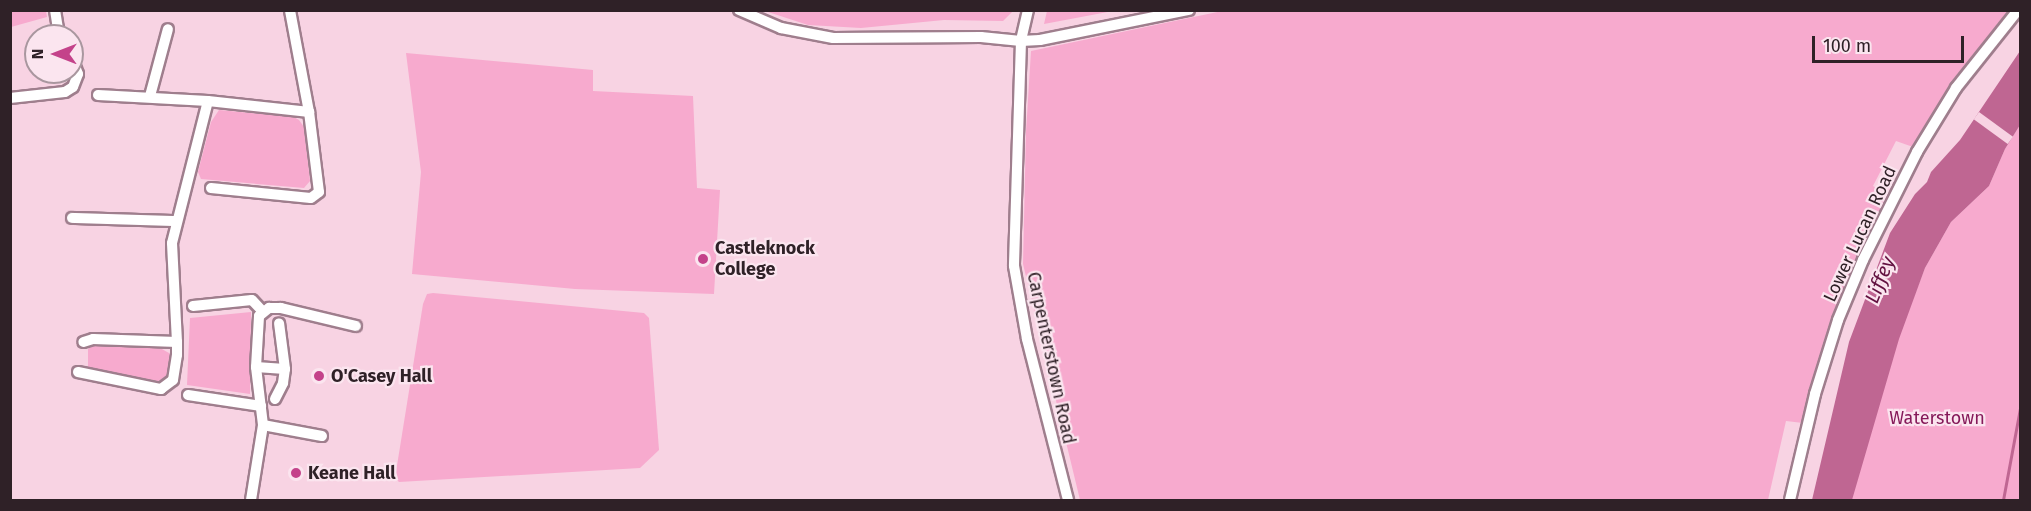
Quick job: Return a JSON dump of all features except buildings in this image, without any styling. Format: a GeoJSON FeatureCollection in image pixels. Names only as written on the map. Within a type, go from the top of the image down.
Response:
{"type":"FeatureCollection","features":[{"type":"Feature","properties":{"kind":"street"},"geometry":{"type":"LineString","coordinates":[[211,188],[316,196],[319,192],[309,112],[290,10]]}},
{"type":"Feature","properties":{"kind":"street"},"geometry":{"type":"LineString","coordinates":[[739,10],[782,28],[833,38],[981,37],[1021,41],[1040,40],[1189,10]]}},
{"type":"Feature","properties":{"kind":"street","name":"Carpenterstown Road"},"geometry":{"type":"LineString","coordinates":[[1029,10],[1021,41],[1014,266],[1029,351],[1068,501]]}},
{"type":"Feature","properties":{"kind":"street","name":"Lower Lucan Road"},"geometry":{"type":"LineString","coordinates":[[1790,501],[1818,384],[1838,320],[1863,260],[1917,152],[1956,88],[2018,10]]}},
{"type":"Feature","properties":{"kind":"street"},"geometry":{"type":"LineString","coordinates":[[150,96],[168,29]]}},
{"type":"Feature","properties":{"kind":"street"},"geometry":{"type":"LineString","coordinates":[[10,98],[65,92],[74,84]]}},
{"type":"Feature","properties":{"kind":"street"},"geometry":{"type":"LineString","coordinates":[[98,95],[150,96],[309,112]]}},
{"type":"Feature","properties":{"kind":"street"},"geometry":{"type":"LineString","coordinates":[[78,372],[161,388],[173,380],[177,342],[171,254],[176,221],[208,101]]}},
{"type":"Feature","properties":{"kind":"street"},"geometry":{"type":"LineString","coordinates":[[72,218],[176,221]]}},
{"type":"Feature","properties":{"kind":"street"},"geometry":{"type":"LineString","coordinates":[[193,306],[252,300],[263,312]]}},
{"type":"Feature","properties":{"kind":"street"},"geometry":{"type":"LineString","coordinates":[[251,501],[263,424],[256,367],[257,322],[263,312],[269,308],[281,308],[356,326]]}},
{"type":"Feature","properties":{"kind":"street"},"geometry":{"type":"LineString","coordinates":[[275,399],[283,383],[285,369],[279,323]]}},
{"type":"Feature","properties":{"kind":"street"},"geometry":{"type":"LineString","coordinates":[[82,342],[93,339],[177,342]]}},
{"type":"Feature","properties":{"kind":"street"},"geometry":{"type":"LineString","coordinates":[[256,367],[285,369]]}},
{"type":"Feature","properties":{"kind":"street"},"geometry":{"type":"LineString","coordinates":[[192,392],[261,406]]}},
{"type":"Feature","properties":{"kind":"street"},"geometry":{"type":"LineString","coordinates":[[263,424],[322,436]]}},
{"type":"Feature","properties":{"kind":"green space"},"geometry":{"type":"Polygon","coordinates":[[[11,10],[46,11],[47,17],[11,27],[11,10]]]}},
{"type":"Feature","properties":{"kind":"green space"},"geometry":{"type":"Polygon","coordinates":[[[1047,10],[1113,11],[1044,24],[1047,10]]]}},
{"type":"Feature","properties":{"kind":"green space"},"geometry":{"type":"Polygon","coordinates":[[[1227,10],[2011,11],[1952,85],[1913,147],[1896,141],[1873,186],[1889,195],[1840,301],[1803,423],[1786,421],[1768,500],[1080,500],[1023,264],[1026,132],[1031,51],[1227,10]]]}},
{"type":"Feature","properties":{"kind":"green space"},"geometry":{"type":"Polygon","coordinates":[[[765,11],[1013,11],[1003,21],[944,20],[861,28],[808,25],[765,11]]]}},
{"type":"Feature","properties":{"kind":"green space"},"geometry":{"type":"Polygon","coordinates":[[[406,53],[593,70],[593,91],[693,96],[697,188],[720,190],[714,294],[575,289],[412,274],[421,172],[406,53]]]}},
{"type":"Feature","properties":{"kind":"green space"},"geometry":{"type":"Polygon","coordinates":[[[219,110],[294,117],[299,120],[304,127],[310,181],[304,188],[201,179],[198,172],[211,122],[219,110]]]}},
{"type":"Feature","properties":{"kind":"green space","name":"Waterstown"},"geometry":{"type":"Polygon","coordinates":[[[2020,125],[2020,500],[1835,500],[1925,268],[1951,222],[1989,186],[2005,149],[2020,125]]]}},
{"type":"Feature","properties":{"kind":"green space"},"geometry":{"type":"Polygon","coordinates":[[[427,294],[644,313],[649,318],[659,450],[640,468],[399,482],[395,478],[423,304],[427,294]]]}},
{"type":"Feature","properties":{"kind":"green space"},"geometry":{"type":"Polygon","coordinates":[[[251,312],[250,394],[187,385],[190,318],[251,312]]]}},
{"type":"Feature","properties":{"kind":"green space"},"geometry":{"type":"Polygon","coordinates":[[[94,344],[160,348],[169,353],[173,360],[168,378],[161,383],[144,382],[88,369],[88,349],[94,344]]]}},
{"type":"Feature","properties":{"kind":"water","name":"Liffey"},"geometry":{"type":"Polygon","coordinates":[[[2020,51],[2020,125],[2005,149],[1989,186],[1951,222],[1925,268],[1899,339],[1852,500],[1812,500],[1849,342],[1890,233],[1915,194],[1927,182],[1931,172],[1960,140],[2020,51]]]}},
{"type":"Feature","properties":{"kind":"pier"},"geometry":{"type":"Polygon","coordinates":[[[1979,112],[2013,137],[2008,144],[1974,119],[1979,112]]]}},
{"type":"Feature","properties":{"kind":"waterway"},"geometry":{"type":"LineString","coordinates":[[2003,500],[2020,408]]}},
{"type":"Feature","properties":{"kind":"place","name":"Castleknock College"},"geometry":{"type":"Point","coordinates":[703,259]}},
{"type":"Feature","properties":{"kind":"place","name":"O'Casey Hall"},"geometry":{"type":"Point","coordinates":[319,376]}},
{"type":"Feature","properties":{"kind":"place","name":"Keane Hall"},"geometry":{"type":"Point","coordinates":[296,473]}}]}
